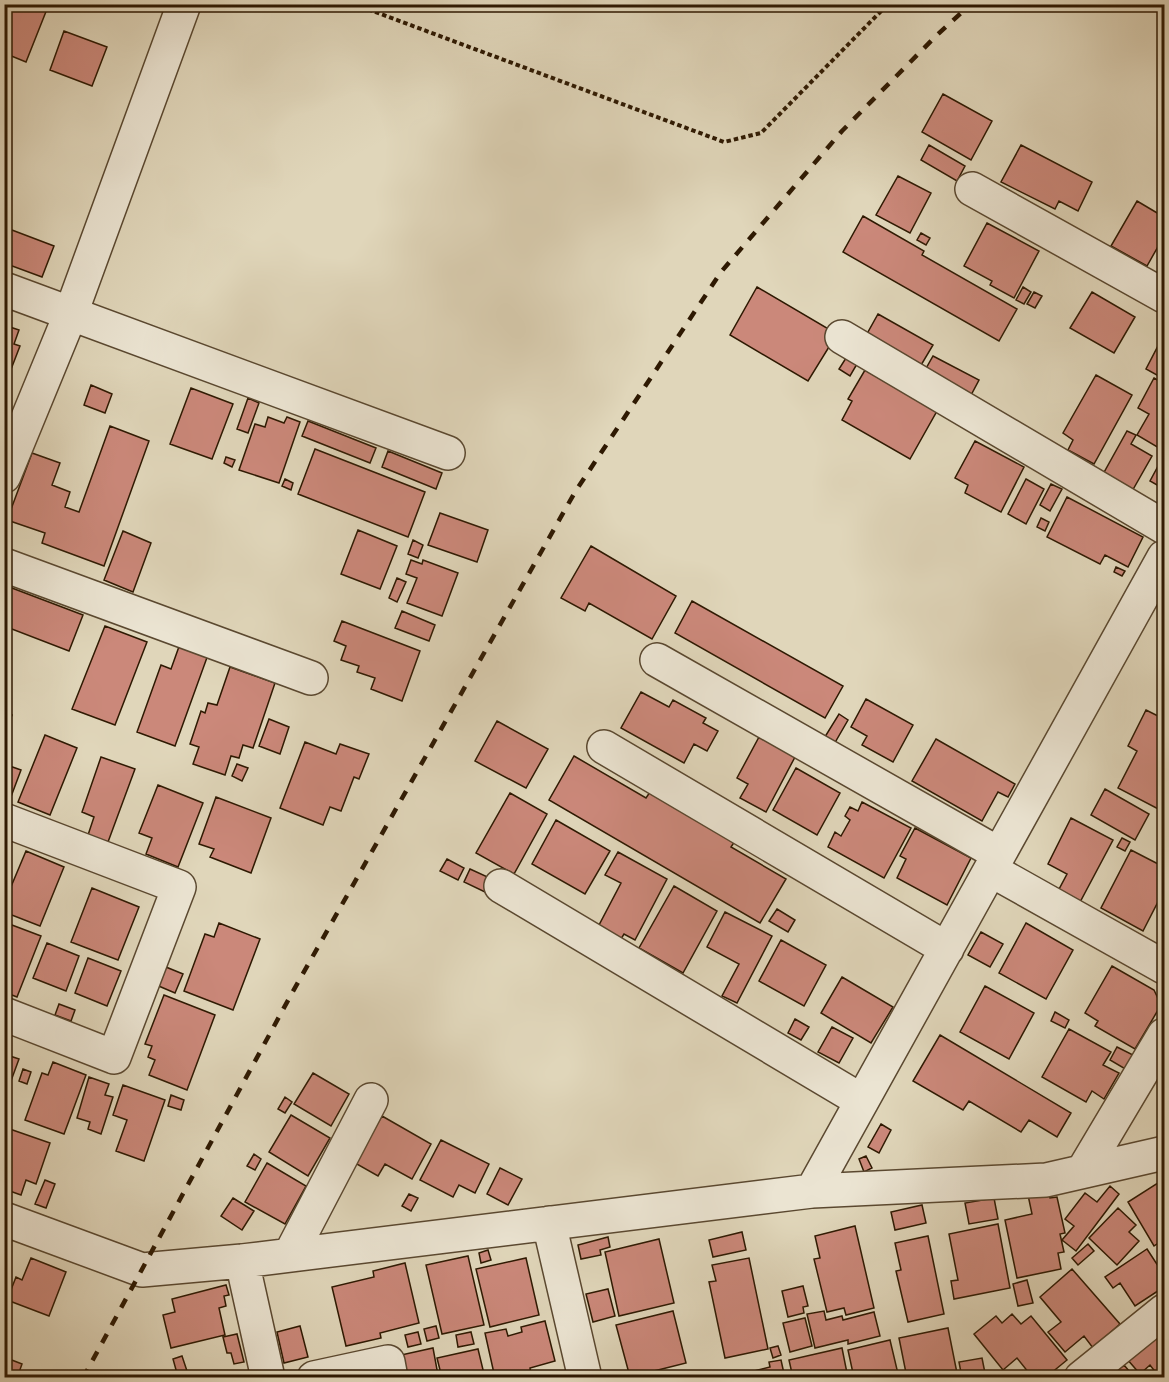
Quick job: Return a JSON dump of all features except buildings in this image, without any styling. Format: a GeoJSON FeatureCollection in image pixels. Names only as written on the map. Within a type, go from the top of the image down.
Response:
{"type":"FeatureCollection","features":[{"type":"Feature","properties":{"kind":"street"},"geometry":{"type":"LineString","coordinates":[[4,476],[71,313],[184,4]]}},
{"type":"Feature","properties":{"kind":"street"},"geometry":{"type":"LineString","coordinates":[[972,189],[1164,296]]}},
{"type":"Feature","properties":{"kind":"street"},"geometry":{"type":"LineString","coordinates":[[4,289],[448,453]]}},
{"type":"Feature","properties":{"kind":"street"},"geometry":{"type":"LineString","coordinates":[[842,337],[1164,527]]}},
{"type":"Feature","properties":{"kind":"street"},"geometry":{"type":"LineString","coordinates":[[812,1191],[1164,557]]}},
{"type":"Feature","properties":{"kind":"street"},"geometry":{"type":"LineString","coordinates":[[4,565],[311,678]]}},
{"type":"Feature","properties":{"kind":"street"},"geometry":{"type":"LineString","coordinates":[[657,660],[995,862],[1164,967]]}},
{"type":"Feature","properties":{"kind":"street"},"geometry":{"type":"LineString","coordinates":[[604,747],[946,949]]}},
{"type":"Feature","properties":{"kind":"street"},"geometry":{"type":"LineString","coordinates":[[4,820],[179,887],[114,1057],[4,1014]]}},
{"type":"Feature","properties":{"kind":"street"},"geometry":{"type":"LineString","coordinates":[[501,886],[862,1101]]}},
{"type":"Feature","properties":{"kind":"street"},"geometry":{"type":"LineString","coordinates":[[1083,1171],[1164,1035]]}},
{"type":"Feature","properties":{"kind":"street"},"geometry":{"type":"LineString","coordinates":[[290,1255],[371,1100]]}},
{"type":"Feature","properties":{"kind":"street"},"geometry":{"type":"LineString","coordinates":[[4,1219],[142,1270],[242,1261],[812,1191],[1046,1180],[1164,1153]]}},
{"type":"Feature","properties":{"kind":"street"},"geometry":{"type":"LineString","coordinates":[[549,1223],[585,1377]]}},
{"type":"Feature","properties":{"kind":"street"},"geometry":{"type":"LineString","coordinates":[[242,1261],[268,1377]]}},
{"type":"Feature","properties":{"kind":"street"},"geometry":{"type":"LineString","coordinates":[[1081,1377],[1164,1311]]}},
{"type":"Feature","properties":{"kind":"street"},"geometry":{"type":"LineString","coordinates":[[314,1377],[388,1362],[391,1377]]}},
{"type":"Feature","properties":{"kind":"path"},"geometry":{"type":"LineString","coordinates":[[354,4],[724,142],[761,133],[888,4]]}},
{"type":"Feature","properties":{"kind":"railway"},"geometry":{"type":"LineString","coordinates":[[83,1378],[292,993],[575,492],[721,272],[842,131],[971,4]]}}]}
